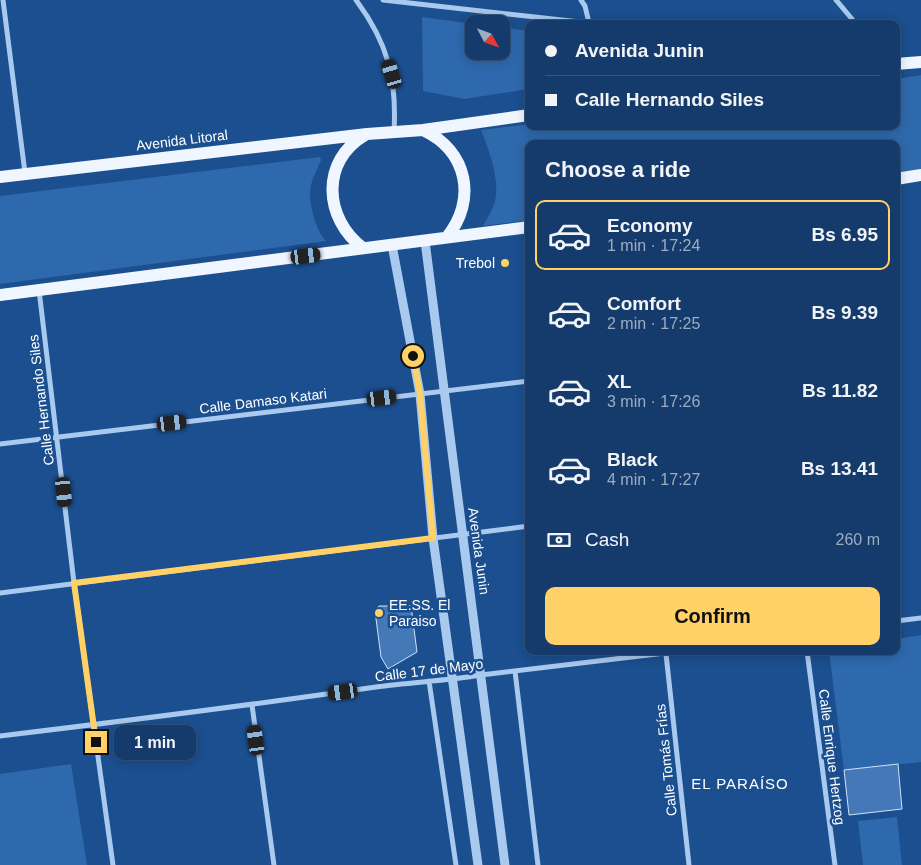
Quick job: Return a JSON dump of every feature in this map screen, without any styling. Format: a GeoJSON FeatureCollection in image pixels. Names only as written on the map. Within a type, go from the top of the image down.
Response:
{"type":"FeatureCollection","features":[{"type":"Feature","properties":{"kind":"main road"},"geometry":{"type":"LineString","coordinates":[[900,64],[921,62]]}},
{"type":"Feature","properties":{"kind":"main road"},"geometry":{"type":"LineString","coordinates":[[363,248],[342,228],[336,215],[332,194],[335,172],[341,159],[350,147],[367,134],[423,130],[525,116]]}},
{"type":"Feature","properties":{"kind":"main road"},"geometry":{"type":"LineString","coordinates":[[423,130],[440,140],[452,153],[464,178],[463,205],[457,222],[447,237]]}},
{"type":"Feature","properties":{"kind":"main road","name":"Avenida Litoral"},"geometry":{"type":"LineString","coordinates":[[0,177],[367,134]]}},
{"type":"Feature","properties":{"kind":"main road"},"geometry":{"type":"LineString","coordinates":[[900,179],[921,176]]}},
{"type":"Feature","properties":{"kind":"main road"},"geometry":{"type":"LineString","coordinates":[[0,295],[363,248],[425,242],[447,237],[525,227]]}},
{"type":"Feature","properties":{"kind":"street"},"geometry":{"type":"LineString","coordinates":[[3,0],[3,27],[25,173]]}},
{"type":"Feature","properties":{"kind":"street"},"geometry":{"type":"LineString","coordinates":[[356,0],[371,20],[380,37],[392,74],[396,102],[394,132]]}},
{"type":"Feature","properties":{"kind":"street"},"geometry":{"type":"LineString","coordinates":[[383,0],[562,20]]}},
{"type":"Feature","properties":{"kind":"street"},"geometry":{"type":"LineString","coordinates":[[581,0],[585,6],[588,20]]}},
{"type":"Feature","properties":{"kind":"street"},"geometry":{"type":"LineString","coordinates":[[836,0],[852,20]]}},
{"type":"Feature","properties":{"kind":"street","name":"Avenida Junin"},"geometry":{"type":"LineString","coordinates":[[425,242],[505,865]]}},
{"type":"Feature","properties":{"kind":"street"},"geometry":{"type":"LineString","coordinates":[[392,245],[420,394],[433,538],[478,865]]}},
{"type":"Feature","properties":{"kind":"street","name":"Calle Hernando Siles"},"geometry":{"type":"LineString","coordinates":[[39,290],[74,583],[113,865]]}},
{"type":"Feature","properties":{"kind":"street","name":"Calle Damaso Katari"},"geometry":{"type":"LineString","coordinates":[[0,444],[525,381]]}},
{"type":"Feature","properties":{"kind":"street"},"geometry":{"type":"LineString","coordinates":[[0,592],[525,526]]}},
{"type":"Feature","properties":{"kind":"street"},"geometry":{"type":"LineString","coordinates":[[900,621],[921,618]]}},
{"type":"Feature","properties":{"kind":"street","name":"Calle 17 de Mayo"},"geometry":{"type":"LineString","coordinates":[[0,736],[429,681],[454,680],[481,675],[657,655]]}},
{"type":"Feature","properties":{"kind":"street","name":"Calle Tomás Frías"},"geometry":{"type":"LineString","coordinates":[[666,655],[689,865]]}},
{"type":"Feature","properties":{"kind":"street","name":"Calle Enrique Hertzog"},"geometry":{"type":"LineString","coordinates":[[808,655],[835,865]]}},
{"type":"Feature","properties":{"kind":"street"},"geometry":{"type":"LineString","coordinates":[[515,671],[538,865]]}},
{"type":"Feature","properties":{"kind":"street"},"geometry":{"type":"LineString","coordinates":[[429,681],[456,865]]}},
{"type":"Feature","properties":{"kind":"street"},"geometry":{"type":"LineString","coordinates":[[252,705],[274,865]]}},
{"type":"Feature","properties":{"kind":"shaded area"},"geometry":{"type":"Polygon","coordinates":[[[422,17],[465,23],[465,60],[510,60],[510,28],[525,30],[525,90],[464,99],[423,91],[422,17]]]}},
{"type":"Feature","properties":{"kind":"shaded area"},"geometry":{"type":"Polygon","coordinates":[[[921,75],[921,169],[900,172],[900,140],[525,140],[525,221],[483,226],[494,204],[496,183],[490,155],[481,130],[525,124],[525,130],[900,130],[900,78],[921,75]]]}},
{"type":"Feature","properties":{"kind":"shaded area"},"geometry":{"type":"Polygon","coordinates":[[[320,157],[321,160],[311,185],[310,199],[316,223],[326,241],[0,284],[0,196],[320,157]]]}},
{"type":"Feature","properties":{"kind":"shaded area"},"geometry":{"type":"Polygon","coordinates":[[[921,635],[921,762],[844,770],[830,655],[900,655],[900,638],[921,635]]]}},
{"type":"Feature","properties":{"kind":"shaded area"},"geometry":{"type":"Polygon","coordinates":[[[71,764],[87,865],[0,865],[0,774],[71,764]]]}},
{"type":"Feature","properties":{"kind":"shaded area"},"geometry":{"type":"Polygon","coordinates":[[[897,817],[902,865],[863,865],[858,821],[897,817]]]}},
{"type":"Feature","properties":{"kind":"building"},"geometry":{"type":"Polygon","coordinates":[[[379,606],[411,606],[417,652],[388,669],[381,657],[375,611],[379,606]]]}},
{"type":"Feature","properties":{"kind":"building"},"geometry":{"type":"Polygon","coordinates":[[[898,764],[902,809],[849,815],[844,770],[898,764]]]}},
{"type":"Feature","properties":{"kind":"place","name":"Trebol"},"geometry":{"type":"Point","coordinates":[505,263]}},
{"type":"Feature","properties":{"kind":"place","name":"EE.SS. El Paraiso"},"geometry":{"type":"Point","coordinates":[379,613]}},
{"type":"Feature","properties":{"kind":"district","name":"EL PARAÍSO"},"geometry":{"type":"Point","coordinates":[740,783]}},
{"type":"Feature","properties":{"kind":"route"},"geometry":{"type":"LineString","coordinates":[[96,742],[74,583],[433,538],[420,394],[413,356]]}}]}
